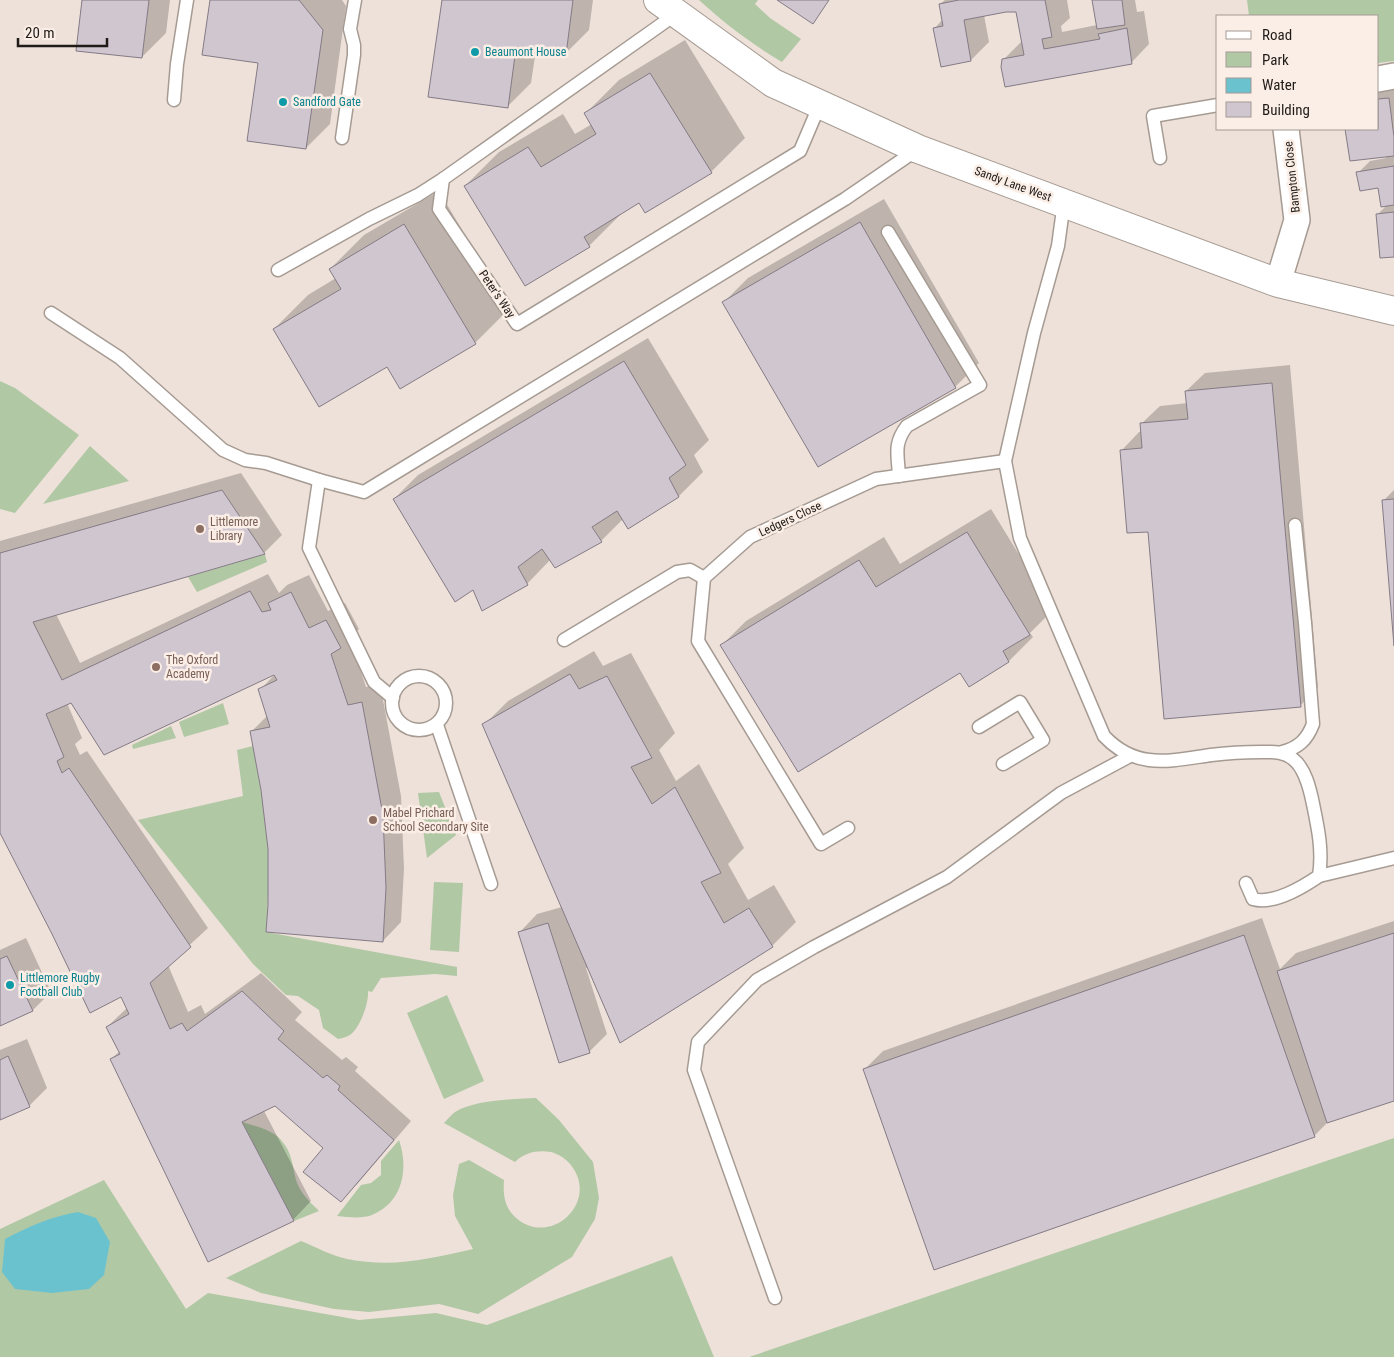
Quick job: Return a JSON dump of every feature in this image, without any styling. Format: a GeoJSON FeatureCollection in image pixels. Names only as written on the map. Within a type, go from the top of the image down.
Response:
{"type":"FeatureCollection","features":[{"type":"Feature","properties":{"kind":"street","name":"Sandy Lane West"},"geometry":{"type":"LineString","coordinates":[[667,7],[772,83],[918,149],[1278,283],[1394,311]]}},
{"type":"Feature","properties":{"kind":"street"},"geometry":{"type":"LineString","coordinates":[[1379,79],[1394,76]]}},
{"type":"Feature","properties":{"kind":"street","name":"Bampton Close"},"geometry":{"type":"LineString","coordinates":[[1278,283],[1297,220],[1286,130]]}},
{"type":"Feature","properties":{"kind":"lane"},"geometry":{"type":"LineString","coordinates":[[174,100],[177,64],[187,0]]}},
{"type":"Feature","properties":{"kind":"lane"},"geometry":{"type":"LineString","coordinates":[[342,138],[354,54],[350,28],[354,0]]}},
{"type":"Feature","properties":{"kind":"lane"},"geometry":{"type":"LineString","coordinates":[[278,270],[369,219],[418,195],[443,179],[667,7]]}},
{"type":"Feature","properties":{"kind":"lane","name":"Peter's Way"},"geometry":{"type":"LineString","coordinates":[[443,179],[439,209],[517,324],[800,151],[820,104]]}},
{"type":"Feature","properties":{"kind":"lane"},"geometry":{"type":"LineString","coordinates":[[1160,158],[1152,116],[1216,105]]}},
{"type":"Feature","properties":{"kind":"lane"},"geometry":{"type":"LineString","coordinates":[[51,313],[120,358],[223,450],[245,460],[266,463],[364,492],[846,199],[918,149]]}},
{"type":"Feature","properties":{"kind":"lane"},"geometry":{"type":"LineString","coordinates":[[1064,202],[1058,246],[1034,333],[1005,461],[1020,538],[1104,736],[1114,747],[1130,756],[1164,762],[1242,752],[1282,752],[1294,749],[1309,734],[1313,724],[1295,525]]}},
{"type":"Feature","properties":{"kind":"lane"},"geometry":{"type":"LineString","coordinates":[[888,232],[980,385],[906,426],[899,436],[897,444],[899,476]]}},
{"type":"Feature","properties":{"kind":"lane","name":"Ledgers Close"},"geometry":{"type":"LineString","coordinates":[[704,578],[750,537],[876,480],[1005,461]]}},
{"type":"Feature","properties":{"kind":"lane"},"geometry":{"type":"LineString","coordinates":[[319,480],[309,548],[374,682],[392,698]]}},
{"type":"Feature","properties":{"kind":"lane"},"geometry":{"type":"LineString","coordinates":[[564,640],[677,572],[690,570],[704,578],[698,641],[821,844],[848,828]]}},
{"type":"Feature","properties":{"kind":"lane"},"geometry":{"type":"LineString","coordinates":[[420,676],[438,682],[444,690],[447,699],[443,717],[437,725],[422,730],[413,730],[405,727],[394,714],[392,698],[402,682],[411,677],[420,676]]}},
{"type":"Feature","properties":{"kind":"lane"},"geometry":{"type":"LineString","coordinates":[[979,727],[1020,702],[1043,740],[1003,764]]}},
{"type":"Feature","properties":{"kind":"lane"},"geometry":{"type":"LineString","coordinates":[[437,725],[491,884]]}},
{"type":"Feature","properties":{"kind":"lane"},"geometry":{"type":"LineString","coordinates":[[1282,752],[1294,759],[1302,771],[1310,790],[1320,840],[1321,861],[1319,876]]}},
{"type":"Feature","properties":{"kind":"lane"},"geometry":{"type":"LineString","coordinates":[[775,1298],[694,1070],[698,1042],[757,980],[814,947],[947,877],[1061,793],[1130,756]]}},
{"type":"Feature","properties":{"kind":"lane"},"geometry":{"type":"LineString","coordinates":[[1246,883],[1253,899],[1262,902],[1304,886],[1319,876],[1394,858]]}},
{"type":"Feature","properties":{"kind":"green space"},"geometry":{"type":"Polygon","coordinates":[[[699,0],[758,0],[755,4],[770,18],[801,39],[782,62],[739,33],[699,0]]]}},
{"type":"Feature","properties":{"kind":"green space"},"geometry":{"type":"Polygon","coordinates":[[[1247,0],[1394,0],[1394,61],[1379,63],[1379,15],[1249,15],[1247,0]]]}},
{"type":"Feature","properties":{"kind":"green space"},"geometry":{"type":"Polygon","coordinates":[[[0,381],[15,388],[79,435],[15,513],[0,509],[0,381]]]}},
{"type":"Feature","properties":{"kind":"green space"},"geometry":{"type":"Polygon","coordinates":[[[90,446],[129,481],[43,504],[90,446]]]}},
{"type":"Feature","properties":{"kind":"green space"},"geometry":{"type":"Polygon","coordinates":[[[265,554],[267,562],[197,592],[188,577],[265,554]]]}},
{"type":"Feature","properties":{"kind":"green space"},"geometry":{"type":"Polygon","coordinates":[[[223,703],[229,724],[184,737],[179,722],[223,703]]]}},
{"type":"Feature","properties":{"kind":"green space"},"geometry":{"type":"Polygon","coordinates":[[[171,726],[176,738],[133,749],[132,745],[171,726]]]}},
{"type":"Feature","properties":{"kind":"green space"},"geometry":{"type":"Polygon","coordinates":[[[253,746],[264,811],[268,850],[266,932],[457,967],[457,976],[435,974],[381,978],[372,992],[368,991],[365,1008],[354,1032],[338,1039],[323,1028],[319,1010],[298,996],[286,995],[253,964],[138,820],[243,796],[237,750],[253,746]]]}},
{"type":"Feature","properties":{"kind":"green space"},"geometry":{"type":"Polygon","coordinates":[[[439,792],[456,835],[427,858],[418,793],[439,792]]]}},
{"type":"Feature","properties":{"kind":"green space"},"geometry":{"type":"Polygon","coordinates":[[[434,882],[463,883],[459,952],[430,950],[434,882]]]}},
{"type":"Feature","properties":{"kind":"green space"},"geometry":{"type":"Polygon","coordinates":[[[447,995],[484,1081],[444,1099],[407,1013],[447,995]]]}},
{"type":"Feature","properties":{"kind":"green space"},"geometry":{"type":"Polygon","coordinates":[[[536,1098],[559,1120],[593,1162],[599,1198],[595,1219],[572,1257],[478,1314],[439,1304],[369,1312],[334,1309],[261,1293],[226,1278],[301,1241],[341,1258],[380,1263],[410,1261],[473,1249],[455,1216],[453,1195],[459,1164],[469,1160],[504,1180],[505,1199],[508,1208],[514,1216],[527,1225],[542,1228],[555,1225],[567,1217],[575,1206],[580,1193],[578,1179],[566,1160],[554,1153],[541,1151],[527,1154],[515,1162],[444,1123],[455,1112],[473,1105],[494,1101],[536,1098]]]}},
{"type":"Feature","properties":{"kind":"green space"},"geometry":{"type":"Polygon","coordinates":[[[242,1122],[268,1131],[281,1140],[290,1155],[300,1189],[319,1211],[294,1221],[242,1122]]]}},
{"type":"Feature","properties":{"kind":"green space"},"geometry":{"type":"Polygon","coordinates":[[[1394,1138],[1394,1357],[749,1357],[1394,1138]]]}},
{"type":"Feature","properties":{"kind":"green space"},"geometry":{"type":"Polygon","coordinates":[[[399,1140],[402,1151],[403,1173],[401,1184],[391,1202],[372,1215],[364,1217],[337,1216],[361,1185],[371,1183],[381,1175],[381,1161],[399,1140]]]}},
{"type":"Feature","properties":{"kind":"green space"},"geometry":{"type":"Polygon","coordinates":[[[104,1180],[186,1309],[208,1293],[359,1320],[436,1313],[487,1325],[672,1256],[714,1357],[0,1357],[0,1229],[104,1180]]]}},
{"type":"Feature","properties":{"kind":"water"},"geometry":{"type":"Polygon","coordinates":[[[78,1212],[96,1218],[110,1242],[104,1275],[89,1289],[52,1293],[15,1289],[2,1272],[5,1239],[40,1222],[78,1212]]]}},
{"type":"Feature","properties":{"kind":"building"},"geometry":{"type":"Polygon","coordinates":[[[82,0],[149,0],[142,58],[76,51],[82,0]]]}},
{"type":"Feature","properties":{"kind":"building","name":"Sandford Gate"},"geometry":{"type":"Polygon","coordinates":[[[210,0],[299,0],[323,30],[306,149],[247,141],[258,63],[202,55],[210,0]]]}},
{"type":"Feature","properties":{"kind":"building","name":"Beaumont House"},"geometry":{"type":"Polygon","coordinates":[[[442,0],[573,0],[566,55],[516,48],[508,108],[428,97],[442,0]]]}},
{"type":"Feature","properties":{"kind":"building"},"geometry":{"type":"Polygon","coordinates":[[[777,0],[829,0],[813,24],[777,0]]]}},
{"type":"Feature","properties":{"kind":"building"},"geometry":{"type":"Polygon","coordinates":[[[959,0],[1045,0],[1052,37],[1042,39],[1044,49],[1100,39],[1098,34],[1127,28],[1132,64],[1005,87],[1001,67],[1002,59],[1024,55],[1016,12],[1006,12],[964,20],[971,61],[941,67],[933,28],[943,26],[939,4],[959,0]]]}},
{"type":"Feature","properties":{"kind":"building"},"geometry":{"type":"Polygon","coordinates":[[[1092,0],[1122,0],[1125,25],[1097,29],[1092,0]]]}},
{"type":"Feature","properties":{"kind":"building"},"geometry":{"type":"Polygon","coordinates":[[[650,73],[712,173],[645,213],[639,203],[584,237],[590,247],[525,286],[464,186],[528,147],[541,167],[596,134],[584,113],[650,73]]]}},
{"type":"Feature","properties":{"kind":"building"},"geometry":{"type":"Polygon","coordinates":[[[1389,98],[1394,137],[1394,156],[1350,161],[1345,130],[1379,130],[1379,99],[1389,98]]]}},
{"type":"Feature","properties":{"kind":"building"},"geometry":{"type":"Polygon","coordinates":[[[1394,166],[1394,205],[1381,207],[1378,188],[1360,191],[1356,172],[1394,166]]]}},
{"type":"Feature","properties":{"kind":"building"},"geometry":{"type":"Polygon","coordinates":[[[1394,212],[1394,257],[1380,258],[1376,214],[1394,212]]]}},
{"type":"Feature","properties":{"kind":"building"},"geometry":{"type":"Polygon","coordinates":[[[860,222],[956,388],[818,467],[722,302],[860,222]]]}},
{"type":"Feature","properties":{"kind":"building"},"geometry":{"type":"Polygon","coordinates":[[[404,224],[476,344],[400,389],[387,367],[319,407],[273,329],[341,289],[329,269],[404,224]]]}},
{"type":"Feature","properties":{"kind":"building"},"geometry":{"type":"Polygon","coordinates":[[[624,361],[686,465],[669,478],[679,497],[628,529],[617,511],[592,527],[602,542],[555,568],[542,549],[518,567],[528,585],[482,611],[473,590],[455,602],[393,499],[624,361]]]}},
{"type":"Feature","properties":{"kind":"building"},"geometry":{"type":"Polygon","coordinates":[[[1272,383],[1301,707],[1164,719],[1148,532],[1127,533],[1120,450],[1142,448],[1140,423],[1188,419],[1185,391],[1272,383]]]}},
{"type":"Feature","properties":{"kind":"building"},"geometry":{"type":"Polygon","coordinates":[[[222,490],[265,554],[33,622],[62,680],[250,591],[262,612],[271,610],[268,603],[291,592],[309,628],[326,620],[341,648],[331,654],[348,705],[362,702],[383,815],[386,888],[383,942],[266,932],[268,849],[261,790],[250,731],[270,727],[258,689],[277,680],[274,675],[104,755],[71,703],[46,714],[64,757],[57,761],[62,773],[69,768],[191,947],[150,983],[170,1029],[182,1023],[187,1031],[242,991],[284,1031],[278,1039],[323,1078],[327,1075],[340,1086],[338,1090],[394,1140],[341,1202],[303,1172],[323,1148],[275,1106],[242,1122],[294,1221],[208,1262],[110,1059],[120,1054],[106,1027],[129,1014],[121,997],[90,1013],[0,833],[0,553],[222,490]]]}},
{"type":"Feature","properties":{"kind":"building"},"geometry":{"type":"Polygon","coordinates":[[[1394,499],[1394,646],[1382,500],[1394,499]]]}},
{"type":"Feature","properties":{"kind":"building"},"geometry":{"type":"Polygon","coordinates":[[[967,532],[1030,635],[1003,651],[1009,662],[969,687],[960,673],[798,772],[720,645],[859,560],[876,587],[967,532]]]}},
{"type":"Feature","properties":{"kind":"building"},"geometry":{"type":"Polygon","coordinates":[[[570,674],[579,689],[607,676],[652,758],[631,767],[652,804],[675,787],[721,873],[701,882],[724,923],[749,908],[773,947],[620,1043],[482,724],[570,674]]]}},
{"type":"Feature","properties":{"kind":"building"},"geometry":{"type":"Polygon","coordinates":[[[548,923],[590,1053],[559,1063],[518,932],[548,923]]]}},
{"type":"Feature","properties":{"kind":"building"},"geometry":{"type":"Polygon","coordinates":[[[1394,933],[1394,1101],[1327,1123],[1277,971],[1394,933]]]}},
{"type":"Feature","properties":{"kind":"building"},"geometry":{"type":"Polygon","coordinates":[[[1244,935],[1315,1137],[934,1270],[863,1069],[1244,935]]]}},
{"type":"Feature","properties":{"kind":"building","name":"Littlemore Rugby Football Club"},"geometry":{"type":"Polygon","coordinates":[[[7,956],[33,1011],[0,1026],[0,959],[7,956]]]}},
{"type":"Feature","properties":{"kind":"building"},"geometry":{"type":"Polygon","coordinates":[[[8,1056],[30,1107],[0,1120],[0,1060],[8,1056]]]}},
{"type":"Feature","properties":{"kind":"place","name":"Beaumont House"},"geometry":{"type":"Point","coordinates":[475,52]}},
{"type":"Feature","properties":{"kind":"place","name":"Sandford Gate"},"geometry":{"type":"Point","coordinates":[283,102]}},
{"type":"Feature","properties":{"kind":"place","name":"Littlemore Library"},"geometry":{"type":"Point","coordinates":[200,529]}},
{"type":"Feature","properties":{"kind":"place","name":"The Oxford Academy"},"geometry":{"type":"Point","coordinates":[156,667]}},
{"type":"Feature","properties":{"kind":"place","name":"Mabel Prichard School Secondary Site"},"geometry":{"type":"Point","coordinates":[373,820]}},
{"type":"Feature","properties":{"kind":"place","name":"Littlemore Rugby Football Club"},"geometry":{"type":"Point","coordinates":[10,985]}}]}
